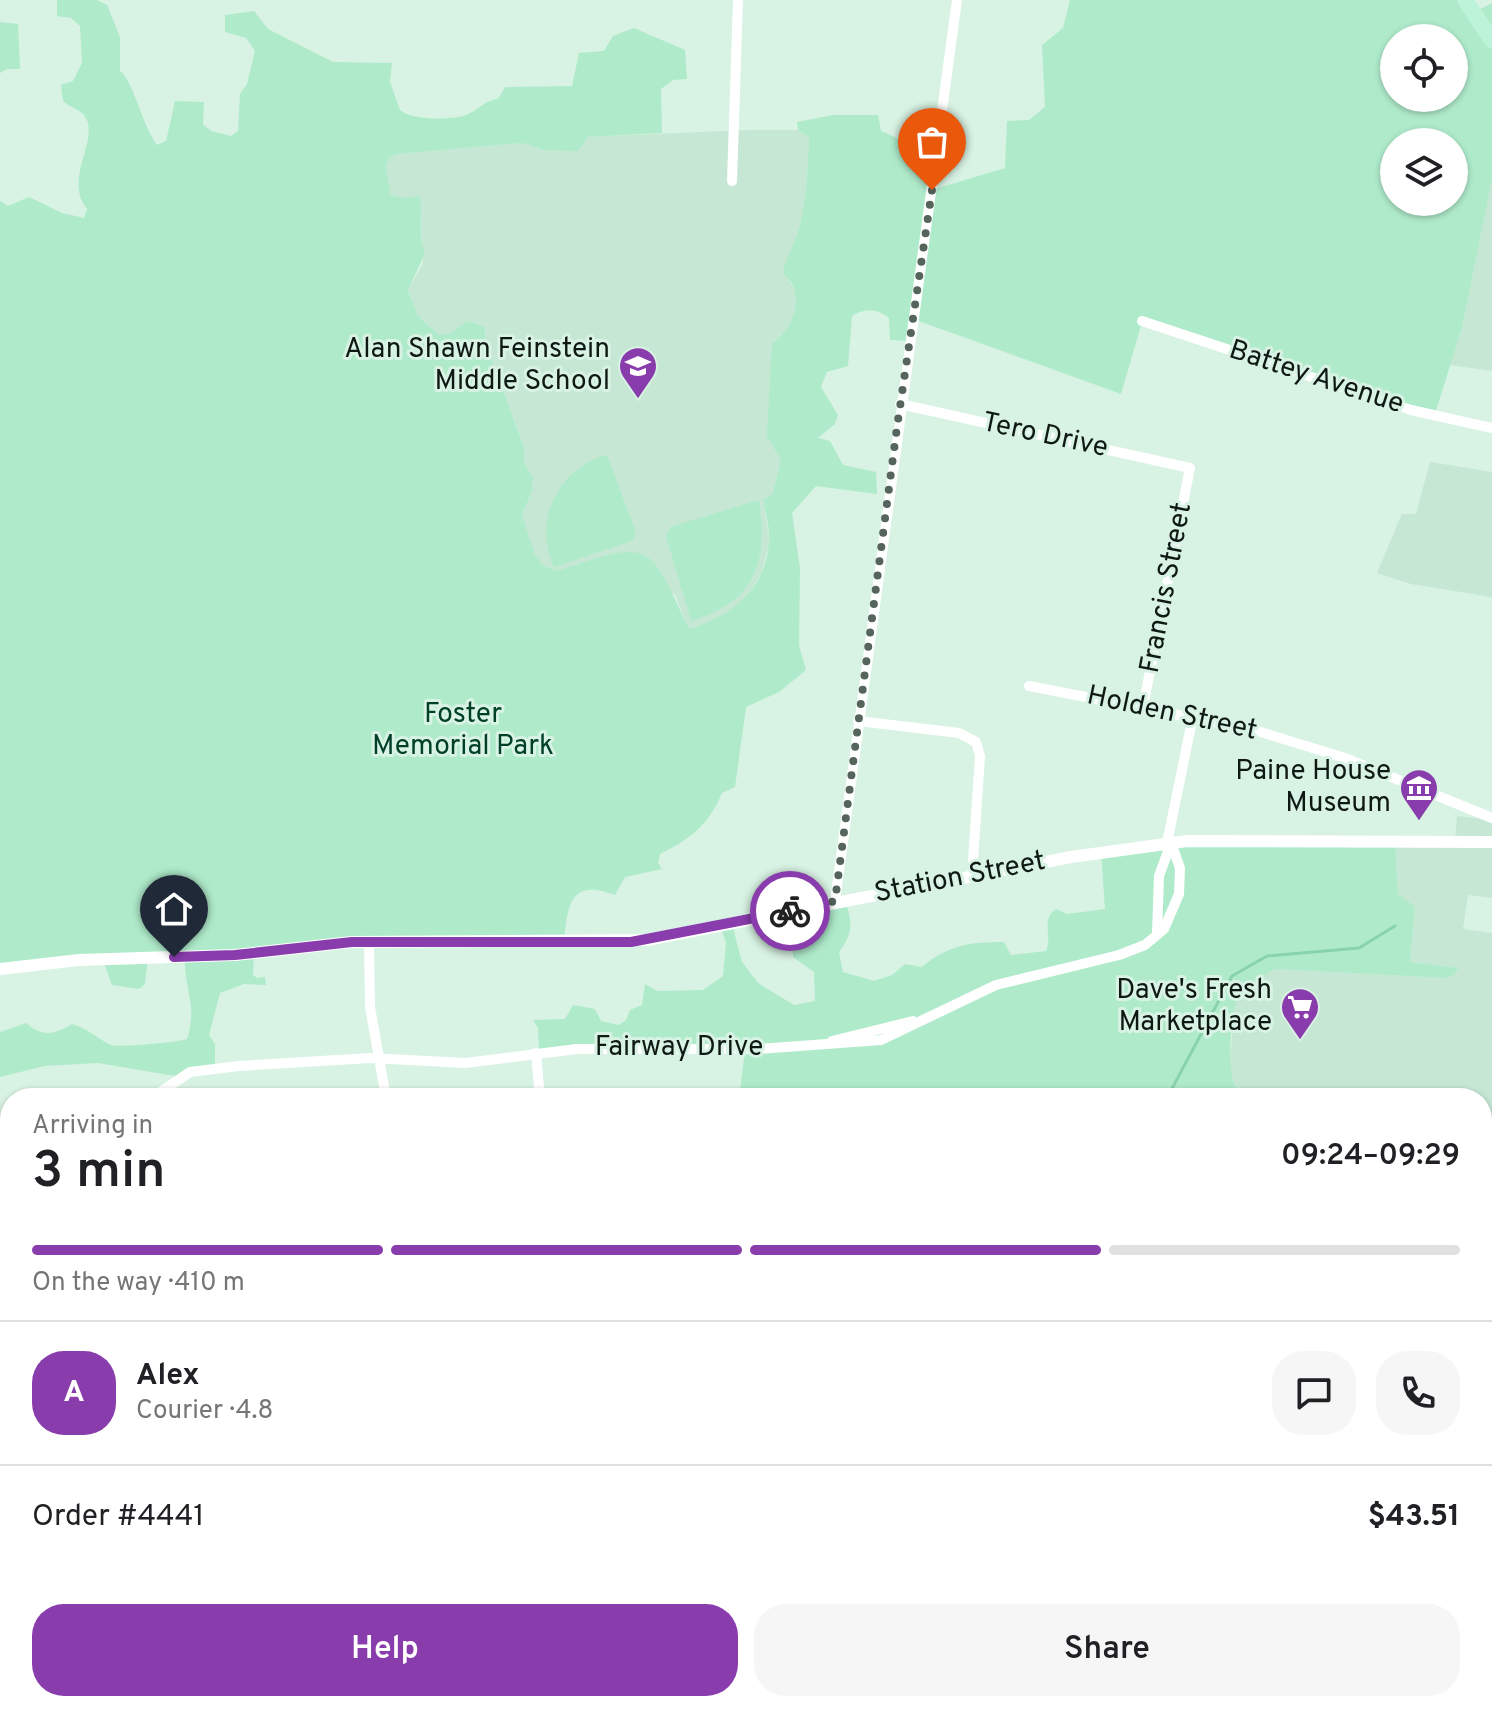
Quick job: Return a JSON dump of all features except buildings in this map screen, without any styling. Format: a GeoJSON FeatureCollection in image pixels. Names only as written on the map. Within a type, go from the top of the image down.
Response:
{"type":"FeatureCollection","features":[{"type":"Feature","properties":{"kind":"main road"},"geometry":{"type":"LineString","coordinates":[[1465,0],[1492,40]]}},
{"type":"Feature","properties":{"kind":"street"},"geometry":{"type":"LineString","coordinates":[[732,181],[738,0]]}},
{"type":"Feature","properties":{"kind":"street"},"geometry":{"type":"LineString","coordinates":[[835,901],[900,404],[942,130],[957,0]]}},
{"type":"Feature","properties":{"kind":"street","name":"Battey Avenue"},"geometry":{"type":"LineString","coordinates":[[1142,321],[1389,403],[1492,428]]}},
{"type":"Feature","properties":{"kind":"street","name":"Tero Drive"},"geometry":{"type":"LineString","coordinates":[[900,404],[1190,468]]}},
{"type":"Feature","properties":{"kind":"street","name":"Francis Street"},"geometry":{"type":"LineString","coordinates":[[1143,707],[1190,468]]}},
{"type":"Feature","properties":{"kind":"street","name":"Holden Street"},"geometry":{"type":"LineString","coordinates":[[1029,686],[1251,729],[1345,758],[1492,818]]}},
{"type":"Feature","properties":{"kind":"street"},"geometry":{"type":"LineString","coordinates":[[1157,936],[1159,876],[1169,843],[1193,716]]}},
{"type":"Feature","properties":{"kind":"street"},"geometry":{"type":"LineString","coordinates":[[858,721],[959,733],[976,742],[980,756],[972,875]]}},
{"type":"Feature","properties":{"kind":"street","name":"Station Street"},"geometry":{"type":"LineString","coordinates":[[0,969],[79,960],[235,955],[369,942],[647,940],[972,875],[1169,843],[1492,842]]}},
{"type":"Feature","properties":{"kind":"street"},"geometry":{"type":"LineString","coordinates":[[1157,936],[1174,911],[1181,885],[1169,843]]}},
{"type":"Feature","properties":{"kind":"street","name":"Fairway Drive"},"geometry":{"type":"LineString","coordinates":[[165,1088],[179,1077],[202,1070],[379,1058],[465,1063],[536,1053],[624,1048],[823,1046],[867,1030],[919,1021],[996,985],[1130,953],[1157,936]]}},
{"type":"Feature","properties":{"kind":"street"},"geometry":{"type":"LineString","coordinates":[[369,942],[370,1007],[384,1088]]}},
{"type":"Feature","properties":{"kind":"street"},"geometry":{"type":"LineString","coordinates":[[536,1053],[539,1088]]}},
{"type":"Feature","properties":{"kind":"shaded area","name":"Alan Shawn Feinstein Middle School"},"geometry":{"type":"Polygon","coordinates":[[[798,130],[808,136],[809,142],[805,203],[788,278],[796,294],[796,311],[792,324],[772,343],[781,460],[773,493],[763,500],[770,542],[761,574],[743,602],[718,620],[688,629],[675,594],[557,571],[542,565],[534,555],[522,515],[532,491],[533,477],[524,465],[524,446],[487,346],[484,326],[468,321],[452,332],[439,335],[418,316],[408,289],[423,264],[419,197],[391,195],[386,167],[389,158],[397,154],[522,143],[544,150],[588,137],[798,130]]]}},
{"type":"Feature","properties":{"kind":"shaded area"},"geometry":{"type":"Polygon","coordinates":[[[1492,176],[1492,371],[1450,365],[1462,328],[1492,176]]]}},
{"type":"Feature","properties":{"kind":"shaded area"},"geometry":{"type":"Polygon","coordinates":[[[1430,462],[1492,472],[1492,597],[1411,584],[1377,573],[1402,514],[1416,514],[1430,462]]]}},
{"type":"Feature","properties":{"kind":"shaded area"},"geometry":{"type":"Polygon","coordinates":[[[1457,816],[1492,820],[1492,898],[1468,895],[1463,929],[1492,933],[1492,1088],[1240,1088],[1234,1084],[1229,1073],[1235,1003],[1257,979],[1275,969],[1446,978],[1457,968],[1410,962],[1415,908],[1398,894],[1395,842],[1455,842],[1457,816]]]}},
{"type":"Feature","properties":{"kind":"green space","name":"Foster Memorial Park"},"geometry":{"type":"Polygon","coordinates":[[[57,0],[97,0],[107,5],[120,37],[120,71],[157,145],[166,141],[175,101],[204,102],[203,124],[211,131],[231,136],[238,131],[240,94],[247,84],[255,51],[246,38],[225,32],[225,15],[254,11],[268,29],[333,62],[392,63],[390,82],[400,110],[413,116],[430,118],[468,114],[498,99],[505,87],[572,86],[579,53],[604,51],[613,36],[634,28],[685,50],[687,79],[673,80],[661,89],[662,133],[588,137],[578,151],[544,150],[522,143],[397,154],[389,158],[386,167],[391,195],[402,198],[420,196],[425,253],[408,290],[418,316],[439,335],[452,332],[468,321],[484,326],[487,346],[524,447],[524,464],[533,477],[532,491],[522,515],[535,555],[542,565],[557,571],[613,554],[631,552],[644,555],[665,579],[689,629],[719,617],[743,599],[753,588],[766,561],[769,533],[763,500],[773,493],[781,460],[767,436],[772,343],[787,328],[795,310],[795,291],[783,273],[800,225],[807,173],[808,136],[798,130],[797,122],[833,115],[878,115],[881,131],[897,138],[925,138],[941,142],[935,189],[1005,168],[1007,121],[1029,120],[1045,107],[1042,45],[1063,28],[1070,0],[1465,0],[1473,13],[1492,3],[1492,178],[1462,328],[1434,417],[1142,322],[1121,394],[916,320],[911,341],[890,340],[889,318],[880,312],[870,310],[852,316],[848,366],[827,372],[821,387],[838,415],[835,424],[818,438],[830,441],[843,465],[876,472],[877,494],[816,486],[792,513],[800,568],[799,645],[806,670],[779,692],[746,707],[735,787],[722,793],[698,830],[660,854],[658,863],[662,869],[625,877],[615,895],[589,890],[580,892],[570,906],[564,941],[375,941],[254,954],[253,975],[265,977],[266,985],[244,984],[220,993],[209,1035],[215,1044],[215,1065],[181,1077],[98,1063],[45,1066],[0,1077],[0,1032],[26,1023],[37,1031],[48,1033],[72,1024],[111,1045],[124,1046],[187,1039],[191,1017],[185,958],[148,958],[145,984],[139,989],[112,985],[102,958],[0,968],[0,201],[8,206],[29,197],[62,213],[84,218],[87,209],[80,197],[79,184],[89,135],[88,124],[82,113],[63,101],[61,85],[73,81],[82,63],[80,26],[71,18],[57,16],[57,0]]]}},
{"type":"Feature","properties":{"kind":"green space"},"geometry":{"type":"Polygon","coordinates":[[[0,22],[18,24],[20,69],[7,69],[0,73],[0,22]]]}},
{"type":"Feature","properties":{"kind":"green space"},"geometry":{"type":"Polygon","coordinates":[[[607,455],[636,533],[632,541],[554,567],[546,532],[554,498],[575,471],[607,455]]]}},
{"type":"Feature","properties":{"kind":"green space"},"geometry":{"type":"Polygon","coordinates":[[[759,500],[761,543],[753,577],[730,603],[691,621],[666,536],[670,527],[759,500]]]}},
{"type":"Feature","properties":{"kind":"green space"},"geometry":{"type":"Polygon","coordinates":[[[1168,842],[1395,842],[1398,894],[1415,907],[1410,962],[1458,968],[1454,975],[1446,978],[1275,969],[1254,982],[1235,1007],[1230,1044],[1231,1070],[1239,1088],[740,1088],[745,1050],[539,1051],[538,1028],[533,1020],[565,1019],[573,1005],[595,1009],[601,1021],[619,1025],[626,1020],[630,1010],[642,1005],[645,984],[657,991],[703,990],[723,976],[726,943],[720,924],[732,924],[742,962],[758,983],[794,1005],[815,1001],[814,972],[793,957],[792,940],[783,913],[845,901],[850,928],[839,952],[843,972],[874,981],[892,975],[905,964],[922,967],[950,949],[970,944],[1004,942],[1011,955],[1046,951],[1049,918],[1056,909],[1067,914],[1105,909],[1101,852],[1168,842]]]}},
{"type":"Feature","properties":{"kind":"waterway"},"geometry":{"type":"LineString","coordinates":[[1172,1088],[1232,976],[1267,956],[1359,948],[1395,926]]}},
{"type":"Feature","properties":{"kind":"way so far"},"geometry":{"type":"LineString","coordinates":[[790,911],[835,901],[897,427],[932,190]]}},
{"type":"Feature","properties":{"kind":"place","name":"Alan Shawn Feinstein Middle School"},"geometry":{"type":"Point","coordinates":[638,400]}},
{"type":"Feature","properties":{"kind":"place","name":"Paine House Museum"},"geometry":{"type":"Point","coordinates":[1419,822]}},
{"type":"Feature","properties":{"kind":"place","name":"Dave's Fresh Marketplace"},"geometry":{"type":"Point","coordinates":[1300,1041]}},
{"type":"Feature","properties":{"kind":"route"},"geometry":{"type":"LineString","coordinates":[[174,957],[235,955],[352,942],[631,942],[790,911]]}}]}
